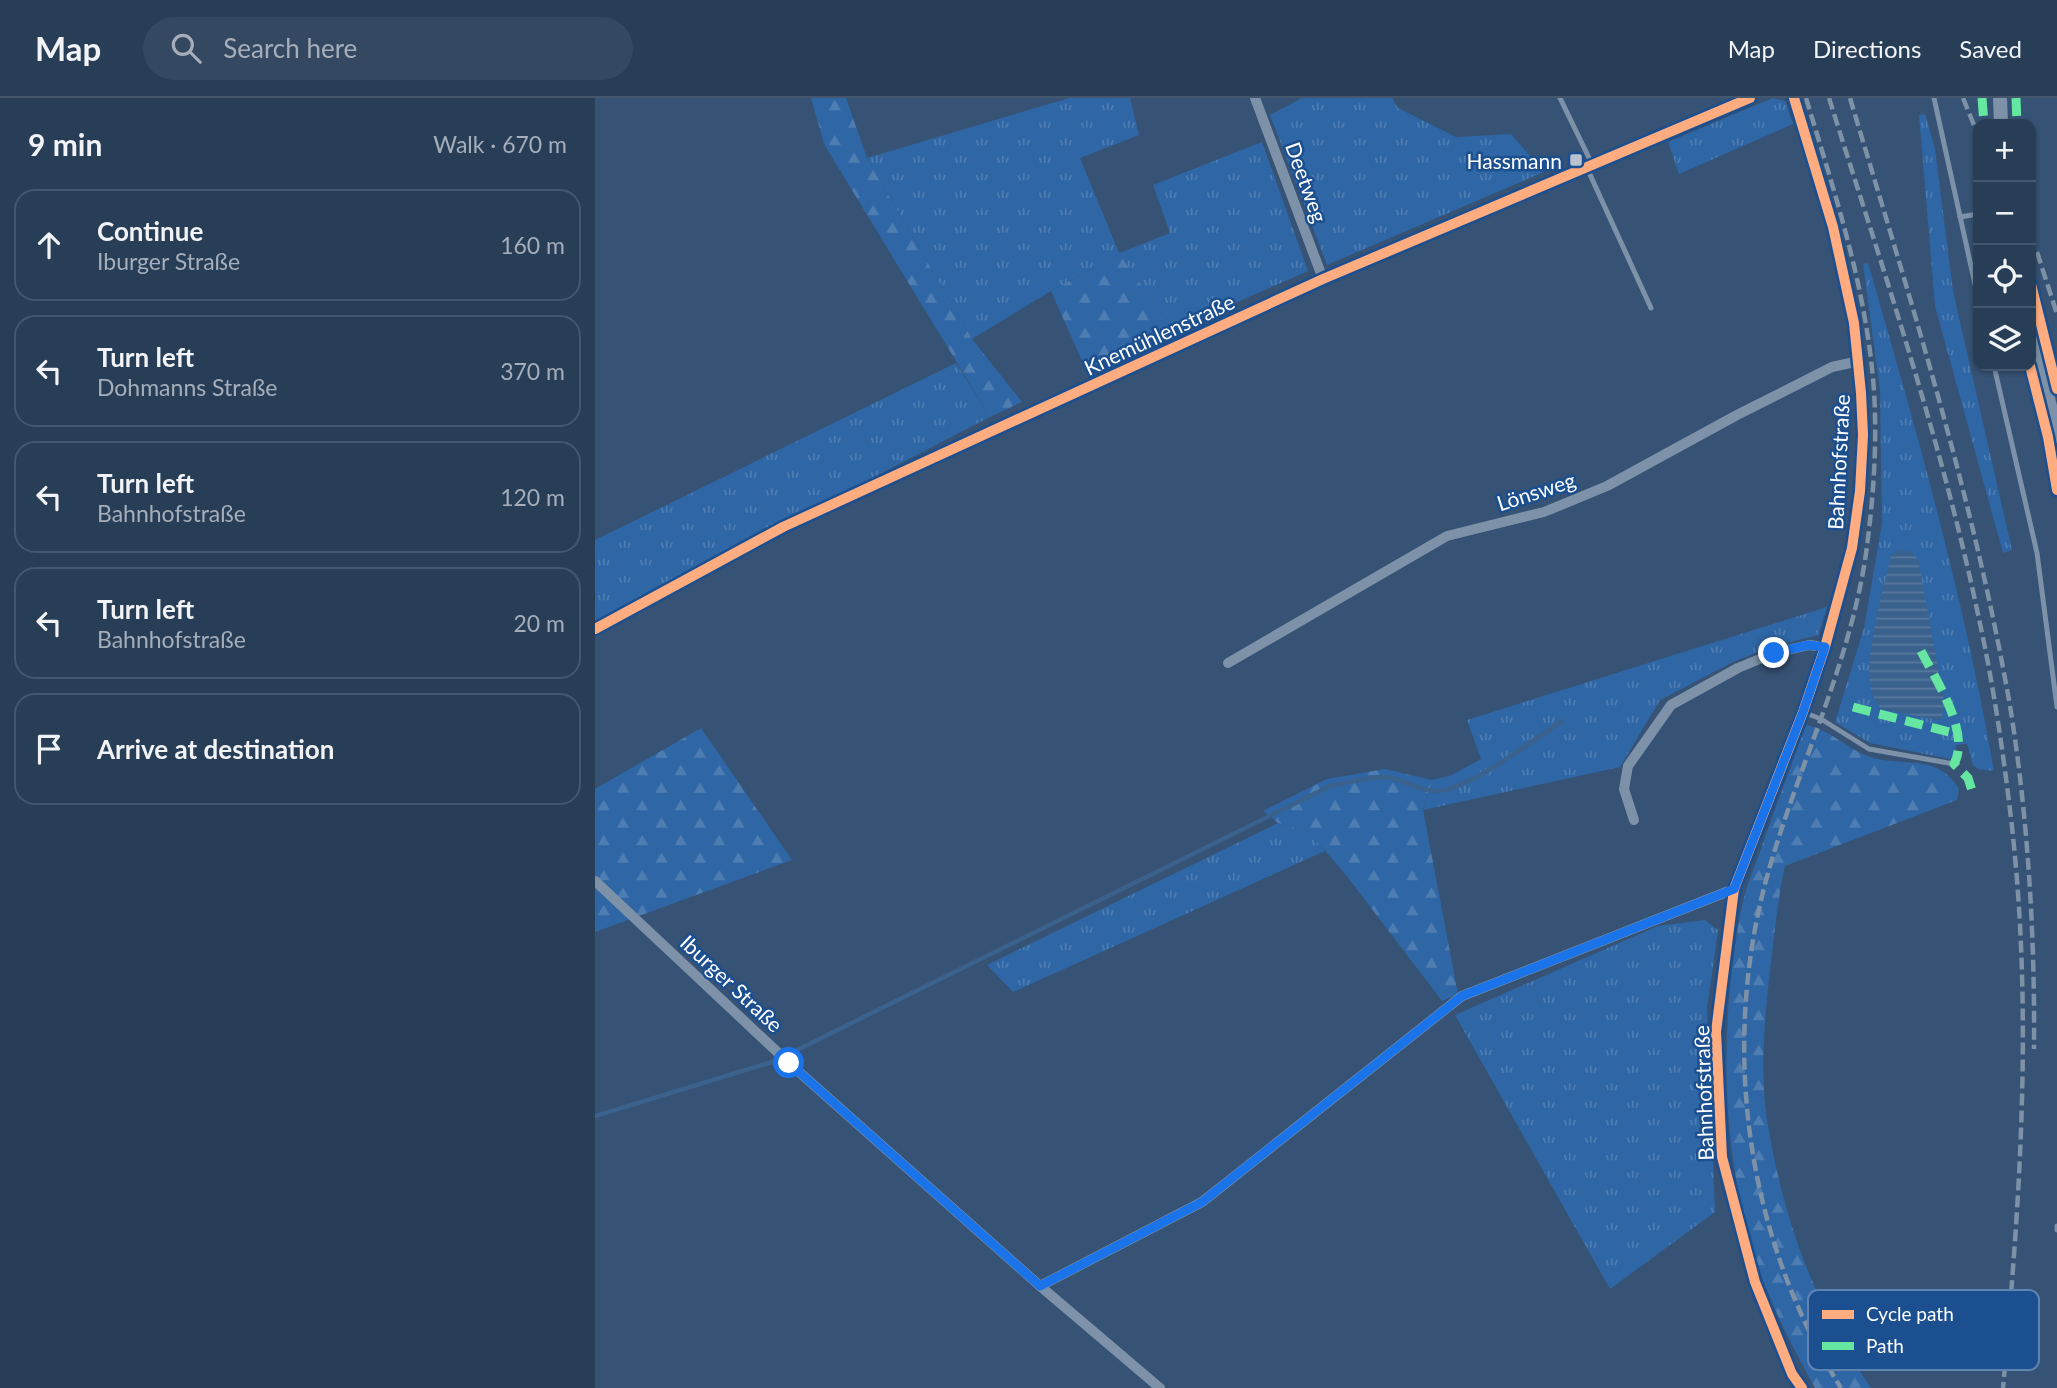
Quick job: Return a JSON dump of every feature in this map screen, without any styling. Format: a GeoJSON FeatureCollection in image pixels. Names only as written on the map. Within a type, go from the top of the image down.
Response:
{"type":"FeatureCollection","features":[{"type":"Feature","properties":{"kind":"street","name":"Deetweg"},"geometry":{"type":"LineString","coordinates":[[1255,98],[1323,279]]}},
{"type":"Feature","properties":{"kind":"street","name":"Knemühlenstraße"},"geometry":{"type":"LineString","coordinates":[[595,629],[783,527],[1323,279],[1750,98]]}},
{"type":"Feature","properties":{"kind":"street","name":"Bahnhofstraße"},"geometry":{"type":"LineString","coordinates":[[1794,98],[1833,227],[1854,323],[1863,435],[1860,491],[1852,548],[1825,647],[1803,712],[1734,889],[1716,1032],[1722,1157],[1755,1282],[1793,1374],[1802,1388]]}},
{"type":"Feature","properties":{"kind":"street"},"geometry":{"type":"LineString","coordinates":[[2000,98],[2001,119]]}},
{"type":"Feature","properties":{"kind":"street"},"geometry":{"type":"LineString","coordinates":[[2036,346],[2057,436]]}},
{"type":"Feature","properties":{"kind":"street","name":"Lönsweg"},"geometry":{"type":"LineString","coordinates":[[1227,663],[1447,536],[1544,512],[1607,486],[1832,367],[1859,361]]}},
{"type":"Feature","properties":{"kind":"street"},"geometry":{"type":"LineString","coordinates":[[1635,820],[1624,789],[1627,766],[1671,705],[1738,668],[1774,653],[1808,645],[1825,647]]}},
{"type":"Feature","properties":{"kind":"street","name":"Iburger Straße"},"geometry":{"type":"LineString","coordinates":[[595,881],[789,1063],[1040,1286],[1160,1388]]}},
{"type":"Feature","properties":{"kind":"street"},"geometry":{"type":"LineString","coordinates":[[1040,1286],[1202,1202],[1462,996],[1734,889]]}},
{"type":"Feature","properties":{"kind":"lane"},"geometry":{"type":"LineString","coordinates":[[1560,98],[1651,309]]}},
{"type":"Feature","properties":{"kind":"lane"},"geometry":{"type":"LineString","coordinates":[[1934,98],[1973,276]]}},
{"type":"Feature","properties":{"kind":"lane"},"geometry":{"type":"LineString","coordinates":[[1960,217],[1973,215]]}},
{"type":"Feature","properties":{"kind":"lane"},"geometry":{"type":"LineString","coordinates":[[1995,371],[2037,553],[2057,707]]}},
{"type":"Feature","properties":{"kind":"lane"},"geometry":{"type":"LineString","coordinates":[[1803,712],[1821,719],[1869,749],[1954,764]]}},
{"type":"Feature","properties":{"kind":"green space"},"geometry":{"type":"Polygon","coordinates":[[[811,98],[846,98],[867,158],[972,339],[1022,402],[990,417],[824,144],[811,98]]]}},
{"type":"Feature","properties":{"kind":"green space"},"geometry":{"type":"Polygon","coordinates":[[[1069,98],[1130,98],[1139,135],[1080,158],[1119,253],[1170,233],[1153,185],[1262,142],[1308,271],[1174,330],[1119,254],[972,339],[867,158],[1069,98]]]}},
{"type":"Feature","properties":{"kind":"green space"},"geometry":{"type":"Polygon","coordinates":[[[1302,98],[1392,98],[1398,108],[1456,137],[1511,134],[1544,172],[1327,265],[1270,115],[1302,98]]]}},
{"type":"Feature","properties":{"kind":"green space"},"geometry":{"type":"Polygon","coordinates":[[[1773,98],[1785,101],[1793,124],[1679,174],[1668,142],[1773,98]]]}},
{"type":"Feature","properties":{"kind":"green space"},"geometry":{"type":"Polygon","coordinates":[[[1925,114],[1935,149],[1953,291],[2012,550],[2003,553],[1935,306],[1919,115],[1925,114]]]}},
{"type":"Feature","properties":{"kind":"green space"},"geometry":{"type":"Polygon","coordinates":[[[1119,254],[1174,330],[1086,370],[1051,291],[1119,254]]]}},
{"type":"Feature","properties":{"kind":"green space"},"geometry":{"type":"Polygon","coordinates":[[[1868,263],[1954,579],[1994,771],[1978,769],[1973,765],[1967,744],[1956,745],[1955,753],[1950,759],[1870,743],[1835,722],[1864,628],[1882,523],[1880,390],[1863,264],[1868,263]]]}},
{"type":"Feature","properties":{"kind":"green space"},"geometry":{"type":"Polygon","coordinates":[[[956,363],[990,417],[595,621],[595,540],[956,363]]]}},
{"type":"Feature","properties":{"kind":"green space"},"geometry":{"type":"Polygon","coordinates":[[[1827,607],[1818,635],[1771,647],[1733,662],[1660,700],[1620,767],[1423,810],[1432,780],[1452,775],[1481,759],[1467,720],[1827,607]]]}},
{"type":"Feature","properties":{"kind":"green space"},"geometry":{"type":"Polygon","coordinates":[[[1806,725],[1823,731],[1865,755],[1928,765],[1940,770],[1950,777],[1959,789],[1957,800],[1785,866],[1779,902],[1765,1025],[1765,1106],[1781,1189],[1817,1290],[1808,1290],[1808,1370],[1860,1370],[1871,1388],[1815,1388],[1775,1310],[1749,1237],[1731,1143],[1727,1048],[1734,952],[1749,880],[1806,725]]]}},
{"type":"Feature","properties":{"kind":"green space"},"geometry":{"type":"Polygon","coordinates":[[[701,728],[792,860],[595,932],[595,789],[701,728]]]}},
{"type":"Feature","properties":{"kind":"green space"},"geometry":{"type":"Polygon","coordinates":[[[1385,769],[1432,780],[1423,810],[1458,994],[1442,1001],[1346,875],[1308,831],[1278,823],[1263,811],[1327,779],[1385,769]]]}},
{"type":"Feature","properties":{"kind":"green space"},"geometry":{"type":"Polygon","coordinates":[[[1278,823],[1308,831],[1325,851],[1013,992],[987,965],[1278,823]]]}},
{"type":"Feature","properties":{"kind":"green space"},"geometry":{"type":"Polygon","coordinates":[[[1705,920],[1718,930],[1707,1009],[1715,1212],[1610,1289],[1455,1015],[1658,926],[1705,920]]]}},
{"type":"Feature","properties":{"kind":"shaded area"},"geometry":{"type":"Polygon","coordinates":[[[1898,550],[1910,551],[1918,559],[1945,705],[1941,719],[1937,720],[1882,709],[1874,697],[1870,680],[1870,659],[1877,613],[1891,556],[1898,550]]]}},
{"type":"Feature","properties":{"kind":"waterway"},"geometry":{"type":"LineString","coordinates":[[791,1053],[1330,786],[1384,777],[1428,790],[1448,789],[1482,774],[1562,721]]}},
{"type":"Feature","properties":{"kind":"waterway"},"geometry":{"type":"LineString","coordinates":[[595,1116],[772,1062]]}},
{"type":"Feature","properties":{"kind":"railway"},"geometry":{"type":"LineString","coordinates":[[1806,98],[1848,243],[1865,316],[1874,391],[1875,428],[1868,538],[1852,622],[1770,866],[1754,932],[1746,999],[1744,1067],[1750,1134],[1762,1201],[1782,1266],[1808,1328]]}},
{"type":"Feature","properties":{"kind":"railway"},"geometry":{"type":"LineString","coordinates":[[1829,98],[1948,487],[1984,645],[2006,775],[2018,898],[2023,1039],[2019,1178],[2011,1290]]}},
{"type":"Feature","properties":{"kind":"railway"},"geometry":{"type":"LineString","coordinates":[[1850,98],[1939,400],[1978,552],[2010,706],[2026,833],[2032,920],[2034,1049]]}},
{"type":"Feature","properties":{"kind":"railway"},"geometry":{"type":"LineString","coordinates":[[1963,98],[1973,123]]}},
{"type":"Feature","properties":{"kind":"railway"},"geometry":{"type":"LineString","coordinates":[[2037,252],[2057,314]]}},
{"type":"Feature","properties":{"kind":"railway"},"geometry":{"type":"LineString","coordinates":[[1831,1370],[1841,1388]]}},
{"type":"Feature","properties":{"kind":"railway"},"geometry":{"type":"LineString","coordinates":[[2003,1388],[2005,1370]]}},
{"type":"Feature","properties":{"kind":"marked path"},"geometry":{"type":"LineString","coordinates":[[1982,98],[1984,119]]}},
{"type":"Feature","properties":{"kind":"marked path"},"geometry":{"type":"LineString","coordinates":[[2016,98],[2017,119]]}},
{"type":"Feature","properties":{"kind":"marked path"},"geometry":{"type":"LineString","coordinates":[[1921,651],[1950,707],[1958,737],[1954,764],[1968,778],[1974,797]]}},
{"type":"Feature","properties":{"kind":"marked path"},"geometry":{"type":"LineString","coordinates":[[1853,707],[1957,734]]}},
{"type":"Feature","properties":{"kind":"cycle path"},"geometry":{"type":"LineString","coordinates":[[595,629],[783,527],[1323,279],[1750,98]]}},
{"type":"Feature","properties":{"kind":"cycle path"},"geometry":{"type":"LineString","coordinates":[[1794,98],[1833,227],[1854,323],[1863,435],[1860,491],[1852,548],[1825,647],[1803,712],[1734,889],[1716,1032],[1722,1157],[1755,1282],[1792,1374],[1802,1388]]}},
{"type":"Feature","properties":{"kind":"cycle path"},"geometry":{"type":"LineString","coordinates":[[2036,304],[2057,389]]}},
{"type":"Feature","properties":{"kind":"cycle path"},"geometry":{"type":"LineString","coordinates":[[2031,371],[2048,437],[2057,490]]}},
{"type":"Feature","properties":{"kind":"place","name":"Hassmann"},"geometry":{"type":"Point","coordinates":[1576,160]}},
{"type":"Feature","properties":{"kind":"route"},"geometry":{"type":"LineString","coordinates":[[789,1063],[1040,1286],[1202,1202],[1462,996],[1734,889],[1803,712],[1825,647],[1808,645],[1774,653]]}}]}
